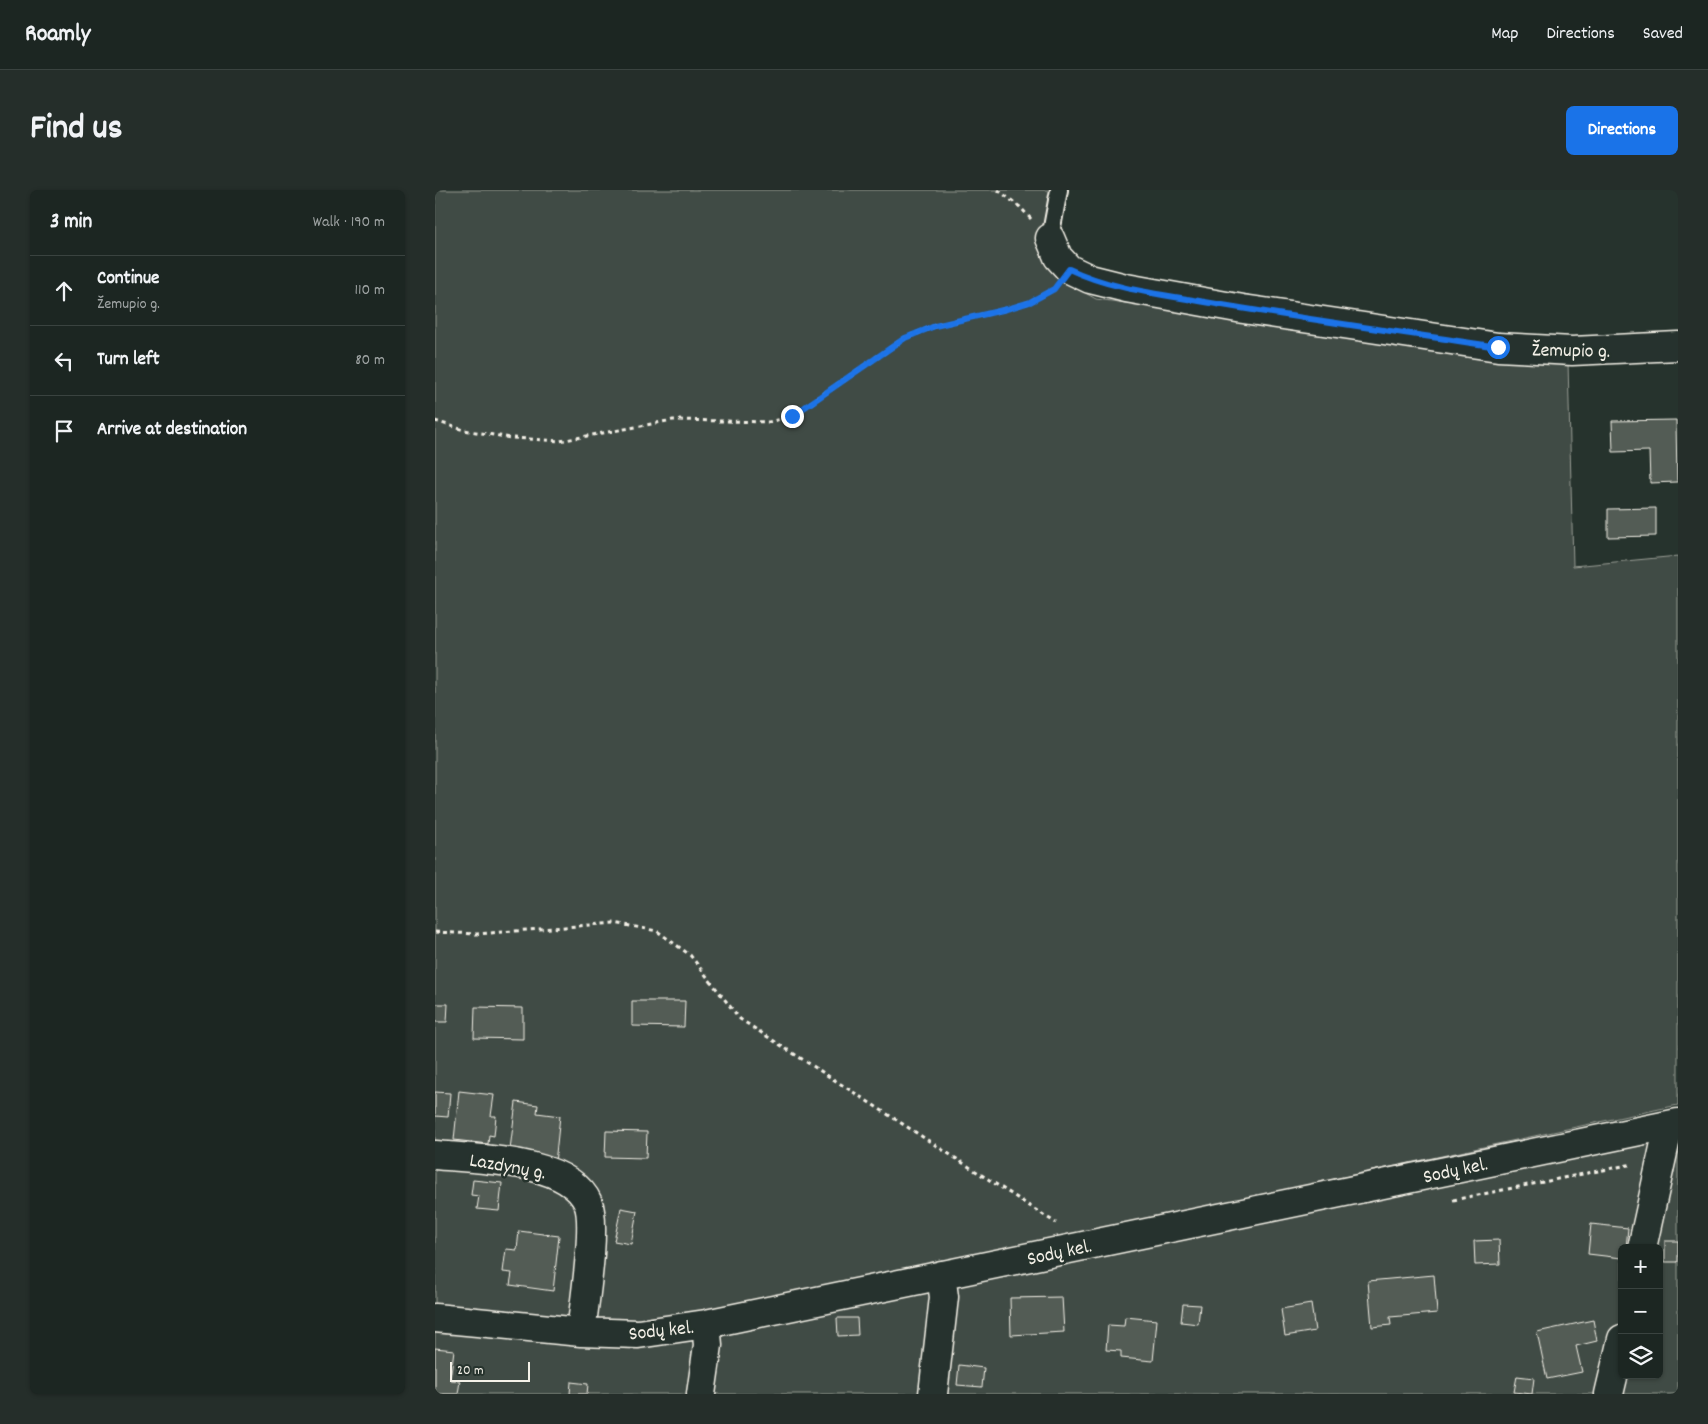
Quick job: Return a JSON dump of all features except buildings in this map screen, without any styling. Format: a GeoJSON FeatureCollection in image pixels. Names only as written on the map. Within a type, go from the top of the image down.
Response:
{"type":"FeatureCollection","features":[{"type":"Feature","properties":{"kind":"street","name":"Žemupio g."},"geometry":{"type":"LineString","coordinates":[[1050,238],[1058,257],[1069,269],[1090,279],[1126,288],[1243,309],[1498,347],[1572,351],[1678,346]]}},
{"type":"Feature","properties":{"kind":"street","name":"Sodų kel."},"geometry":{"type":"LineString","coordinates":[[435,1318],[581,1332],[638,1334],[706,1324],[1673,1124]]}},
{"type":"Feature","properties":{"kind":"street"},"geometry":{"type":"LineString","coordinates":[[1643,1244],[1673,1124]]}},
{"type":"Feature","properties":{"kind":"street","name":"Lazdynų g."},"geometry":{"type":"LineString","coordinates":[[435,1154],[527,1165],[558,1174],[577,1186],[589,1204],[591,1229],[581,1332]]}},
{"type":"Feature","properties":{"kind":"street"},"geometry":{"type":"LineString","coordinates":[[933,1394],[944,1297],[941,1276]]}},
{"type":"Feature","properties":{"kind":"street"},"geometry":{"type":"LineString","coordinates":[[701,1394],[708,1345],[706,1324]]}},
{"type":"Feature","properties":{"kind":"street"},"geometry":{"type":"LineString","coordinates":[[1609,1394],[1618,1356]]}},
{"type":"Feature","properties":{"kind":"lane"},"geometry":{"type":"LineString","coordinates":[[1050,238],[1059,190]]}},
{"type":"Feature","properties":{"kind":"path"},"geometry":{"type":"LineString","coordinates":[[998,190],[1019,207],[1050,238]]}},
{"type":"Feature","properties":{"kind":"path"},"geometry":{"type":"LineString","coordinates":[[435,421],[464,430],[511,438],[561,441],[673,420],[769,422],[792,416],[905,338],[935,326],[1030,302],[1054,289],[1069,269]]}},
{"type":"Feature","properties":{"kind":"path"},"geometry":{"type":"LineString","coordinates":[[435,932],[477,934],[615,923],[657,931],[690,955],[741,1019],[1058,1224],[1079,1247]]}},
{"type":"Feature","properties":{"kind":"shaded area"},"geometry":{"type":"Polygon","coordinates":[[[435,190],[1051,190],[1039,247],[1055,276],[1096,299],[1568,362],[1573,566],[1678,556],[1678,1105],[1126,1224],[1678,1135],[1678,1394],[435,1394],[435,190]]]}},
{"type":"Feature","properties":{"kind":"route"},"geometry":{"type":"LineString","coordinates":[[792,416],[905,338],[935,326],[1030,302],[1054,289],[1069,269],[1090,279],[1126,288],[1243,309],[1498,347]]}}]}
